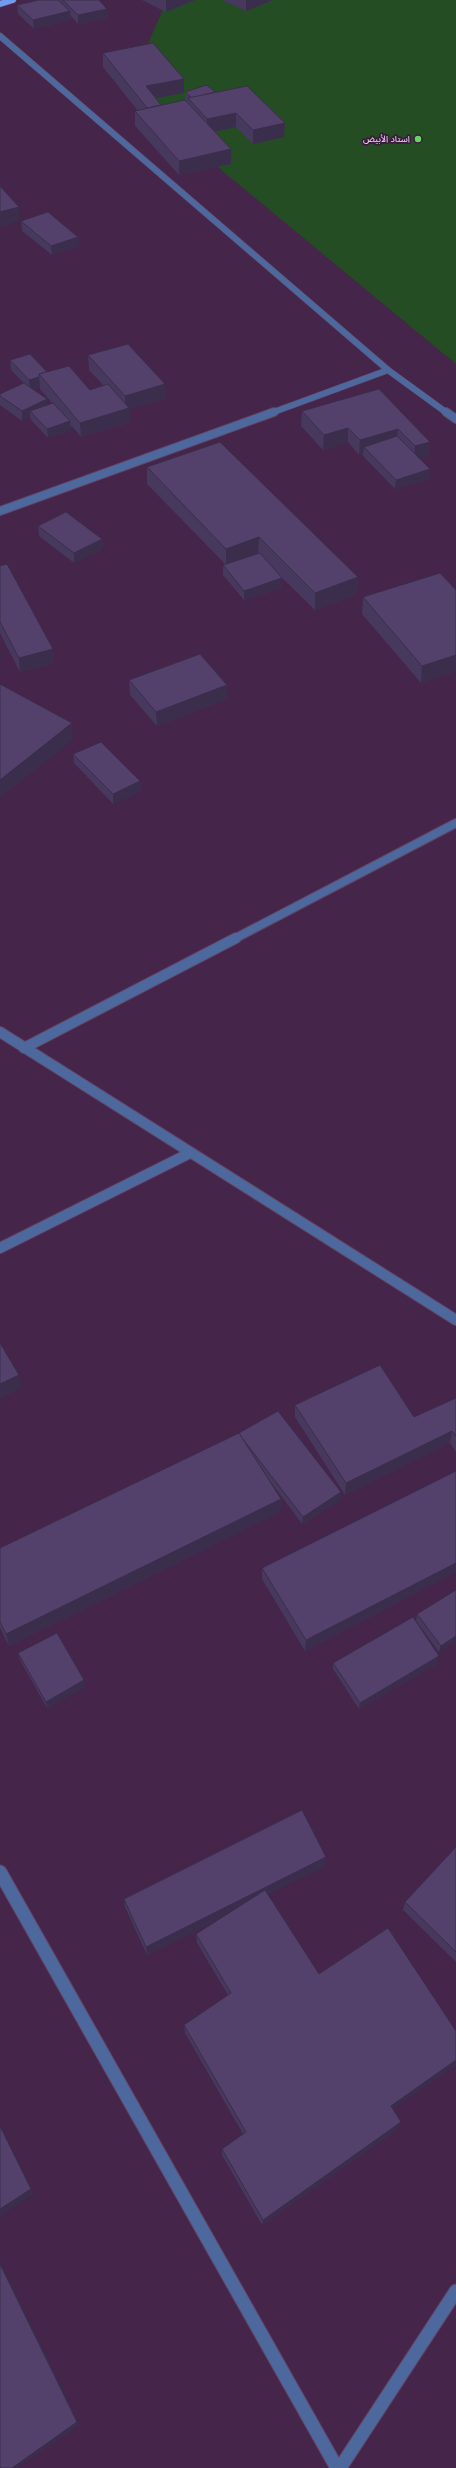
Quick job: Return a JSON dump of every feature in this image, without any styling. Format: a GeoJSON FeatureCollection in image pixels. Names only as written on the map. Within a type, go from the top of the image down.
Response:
{"type":"FeatureCollection","features":[{"type":"Feature","properties":{"kind":"main road"},"geometry":{"type":"LineString","coordinates":[[0,4],[13,0]]}},
{"type":"Feature","properties":{"kind":"street"},"geometry":{"type":"LineString","coordinates":[[0,36],[388,370],[456,420]]}},
{"type":"Feature","properties":{"kind":"street"},"geometry":{"type":"LineString","coordinates":[[0,511],[388,370]]}},
{"type":"Feature","properties":{"kind":"street"},"geometry":{"type":"LineString","coordinates":[[24,1048],[456,823]]}},
{"type":"Feature","properties":{"kind":"street"},"geometry":{"type":"LineString","coordinates":[[0,1032],[456,1320]]}},
{"type":"Feature","properties":{"kind":"street"},"geometry":{"type":"LineString","coordinates":[[0,1248],[190,1153]]}},
{"type":"Feature","properties":{"kind":"street"},"geometry":{"type":"LineString","coordinates":[[0,1872],[339,2468],[456,2291]]}},
{"type":"Feature","properties":{"kind":"green space"},"geometry":{"type":"Polygon","coordinates":[[[167,0],[456,0],[456,364],[127,92],[167,0]]]}},
{"type":"Feature","properties":{"kind":"building"},"geometry":{"type":"Polygon","coordinates":[[[39,0],[58,0],[70,11],[33,20],[17,5],[39,0]]]}},
{"type":"Feature","properties":{"kind":"building"},"geometry":{"type":"Polygon","coordinates":[[[63,0],[99,0],[107,9],[78,15],[63,0]]]}},
{"type":"Feature","properties":{"kind":"building"},"geometry":{"type":"Polygon","coordinates":[[[153,43],[184,79],[146,86],[161,105],[147,108],[103,53],[153,43]]]}},
{"type":"Feature","properties":{"kind":"building"},"geometry":{"type":"Polygon","coordinates":[[[207,85],[215,92],[192,98],[185,92],[207,85]]]}},
{"type":"Feature","properties":{"kind":"building"},"geometry":{"type":"Polygon","coordinates":[[[247,86],[285,123],[253,130],[236,113],[207,119],[188,98],[247,86]]]}},
{"type":"Feature","properties":{"kind":"building"},"geometry":{"type":"Polygon","coordinates":[[[185,100],[231,149],[179,161],[135,111],[185,100]]]}},
{"type":"Feature","properties":{"kind":"building"},"geometry":{"type":"Polygon","coordinates":[[[0,186],[19,207],[0,212],[0,186]]]}},
{"type":"Feature","properties":{"kind":"building"},"geometry":{"type":"Polygon","coordinates":[[[48,212],[78,237],[51,246],[21,221],[48,212]]]}},
{"type":"Feature","properties":{"kind":"building"},"geometry":{"type":"Polygon","coordinates":[[[128,344],[165,384],[125,396],[88,355],[128,344]]]}},
{"type":"Feature","properties":{"kind":"building"},"geometry":{"type":"Polygon","coordinates":[[[30,354],[47,372],[39,374],[39,377],[29,380],[10,360],[30,354]]]}},
{"type":"Feature","properties":{"kind":"building"},"geometry":{"type":"Polygon","coordinates":[[[69,366],[90,390],[108,384],[129,408],[80,423],[39,374],[69,366]]]}},
{"type":"Feature","properties":{"kind":"building"},"geometry":{"type":"Polygon","coordinates":[[[24,383],[47,399],[22,411],[0,396],[0,394],[24,383]]]}},
{"type":"Feature","properties":{"kind":"building"},"geometry":{"type":"Polygon","coordinates":[[[379,389],[430,442],[415,446],[398,429],[360,440],[348,428],[324,435],[302,411],[379,389]]]}},
{"type":"Feature","properties":{"kind":"building"},"geometry":{"type":"Polygon","coordinates":[[[53,403],[70,421],[47,429],[30,411],[53,403]]]}},
{"type":"Feature","properties":{"kind":"building"},"geometry":{"type":"Polygon","coordinates":[[[397,436],[430,469],[396,480],[364,447],[397,436]]]}},
{"type":"Feature","properties":{"kind":"building"},"geometry":{"type":"Polygon","coordinates":[[[220,442],[358,577],[315,593],[259,537],[226,549],[147,467],[220,442]]]}},
{"type":"Feature","properties":{"kind":"building"},"geometry":{"type":"Polygon","coordinates":[[[66,512],[102,539],[74,553],[38,526],[66,512]]]}},
{"type":"Feature","properties":{"kind":"building"},"geometry":{"type":"Polygon","coordinates":[[[260,553],[282,578],[244,591],[223,565],[260,553]]]}},
{"type":"Feature","properties":{"kind":"building"},"geometry":{"type":"Polygon","coordinates":[[[7,564],[53,649],[19,658],[0,622],[0,566],[7,564]]]}},
{"type":"Feature","properties":{"kind":"building"},"geometry":{"type":"Polygon","coordinates":[[[440,573],[456,590],[456,655],[422,666],[363,597],[440,573]]]}},
{"type":"Feature","properties":{"kind":"building"},"geometry":{"type":"Polygon","coordinates":[[[200,654],[227,685],[156,712],[129,680],[200,654]]]}},
{"type":"Feature","properties":{"kind":"building"},"geometry":{"type":"Polygon","coordinates":[[[0,684],[72,723],[0,780],[0,684]]]}},
{"type":"Feature","properties":{"kind":"building"},"geometry":{"type":"Polygon","coordinates":[[[101,742],[140,781],[113,794],[73,754],[101,742]]]}},
{"type":"Feature","properties":{"kind":"building"},"geometry":{"type":"Polygon","coordinates":[[[0,1343],[19,1375],[0,1384],[0,1343]]]}},
{"type":"Feature","properties":{"kind":"building"},"geometry":{"type":"Polygon","coordinates":[[[380,1365],[414,1417],[456,1398],[456,1436],[452,1431],[346,1483],[295,1405],[380,1365]]]}},
{"type":"Feature","properties":{"kind":"building"},"geometry":{"type":"Polygon","coordinates":[[[278,1411],[341,1492],[303,1517],[239,1433],[278,1411]]]}},
{"type":"Feature","properties":{"kind":"building"},"geometry":{"type":"Polygon","coordinates":[[[239,1433],[281,1499],[6,1634],[0,1622],[0,1548],[239,1433]]]}},
{"type":"Feature","properties":{"kind":"building"},"geometry":{"type":"Polygon","coordinates":[[[456,1471],[456,1563],[306,1640],[262,1568],[456,1471]]]}},
{"type":"Feature","properties":{"kind":"building"},"geometry":{"type":"Polygon","coordinates":[[[456,1590],[456,1636],[441,1646],[417,1614],[456,1590]]]}},
{"type":"Feature","properties":{"kind":"building"},"geometry":{"type":"Polygon","coordinates":[[[413,1617],[439,1656],[360,1703],[333,1663],[413,1617]]]}},
{"type":"Feature","properties":{"kind":"building"},"geometry":{"type":"Polygon","coordinates":[[[57,1633],[84,1680],[46,1702],[18,1653],[57,1633]]]}},
{"type":"Feature","properties":{"kind":"building"},"geometry":{"type":"Polygon","coordinates":[[[302,1810],[326,1857],[146,1947],[124,1899],[302,1810]]]}},
{"type":"Feature","properties":{"kind":"building"},"geometry":{"type":"Polygon","coordinates":[[[456,1847],[456,1952],[405,1902],[456,1847]]]}},
{"type":"Feature","properties":{"kind":"building"},"geometry":{"type":"Polygon","coordinates":[[[265,1890],[319,1974],[388,1928],[456,2031],[456,2060],[391,2106],[401,2122],[263,2220],[222,2149],[246,2132],[184,2025],[231,1993],[196,1934],[265,1890]]]}},
{"type":"Feature","properties":{"kind":"building"},"geometry":{"type":"Polygon","coordinates":[[[0,2126],[31,2189],[0,2209],[0,2126]]]}},
{"type":"Feature","properties":{"kind":"building"},"geometry":{"type":"Polygon","coordinates":[[[0,2264],[77,2422],[12,2468],[0,2468],[0,2264]]]}},
{"type":"Feature","properties":{"kind":"place","name":"استاد الأبيض"},"geometry":{"type":"Point","coordinates":[418,139]}}]}
